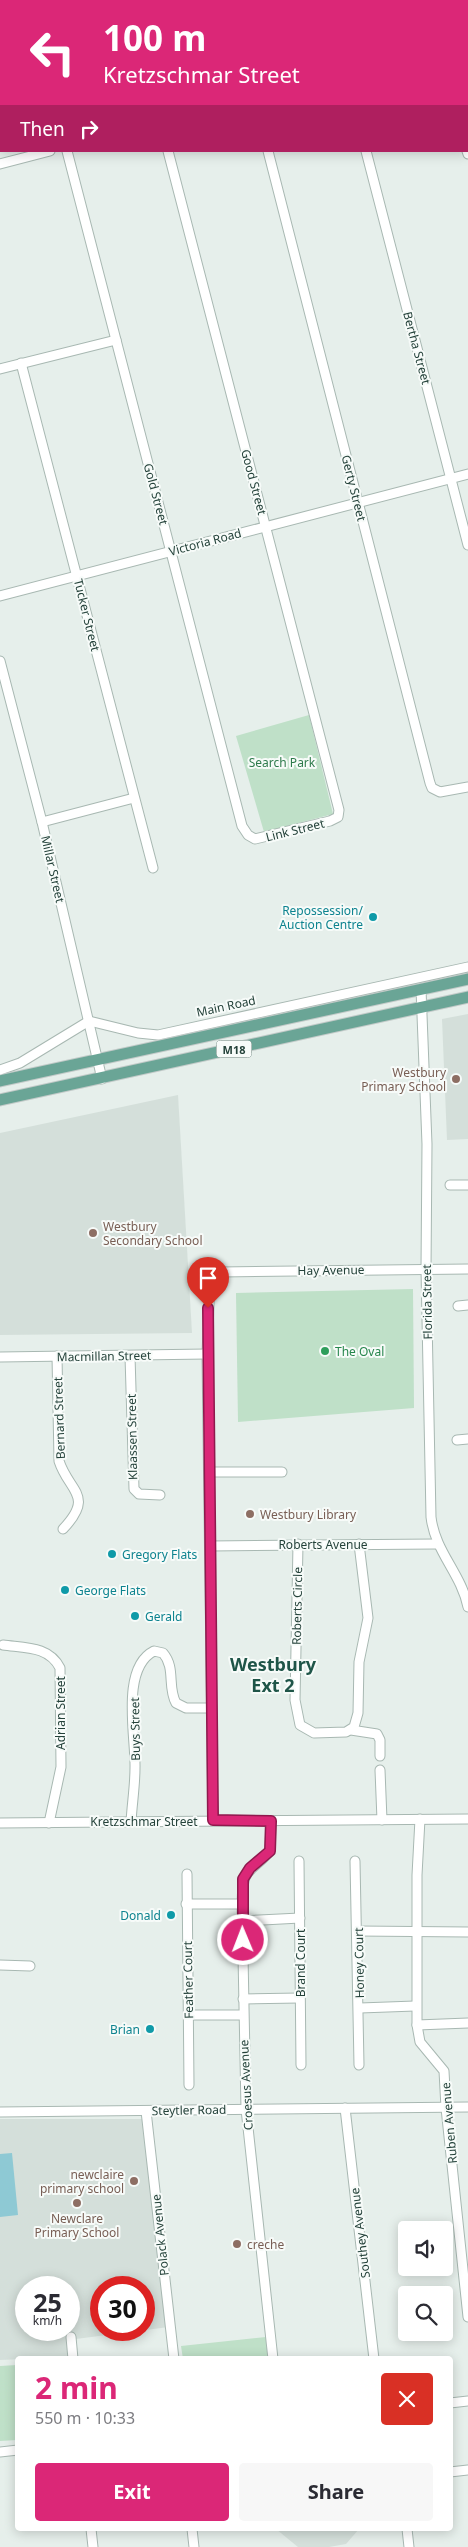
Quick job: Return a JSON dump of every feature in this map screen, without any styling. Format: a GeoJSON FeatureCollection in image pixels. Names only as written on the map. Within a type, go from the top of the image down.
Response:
{"type":"FeatureCollection","features":[{"type":"Feature","properties":{"kind":"main road","name":"Main Road"},"geometry":{"type":"LineString","coordinates":[[0,1081],[468,979]]}},
{"type":"Feature","properties":{"kind":"main road","name":"M18"},"geometry":{"type":"LineString","coordinates":[[0,1100],[468,997]]}},
{"type":"Feature","properties":{"kind":"street"},"geometry":{"type":"LineString","coordinates":[[0,164],[46,152]]}},
{"type":"Feature","properties":{"kind":"street","name":"Gold Street"},"geometry":{"type":"LineString","coordinates":[[68,152],[242,826],[248,835]]}},
{"type":"Feature","properties":{"kind":"street","name":"Good Street"},"geometry":{"type":"LineString","coordinates":[[168,152],[339,814]]}},
{"type":"Feature","properties":{"kind":"street","name":"Gerty Street"},"geometry":{"type":"LineString","coordinates":[[268,152],[430,783],[432,788],[440,792],[468,787]]}},
{"type":"Feature","properties":{"kind":"street","name":"Bertha Street"},"geometry":{"type":"LineString","coordinates":[[366,152],[468,545]]}},
{"type":"Feature","properties":{"kind":"street"},"geometry":{"type":"LineString","coordinates":[[0,368],[116,340]]}},
{"type":"Feature","properties":{"kind":"street","name":"Tucker Street"},"geometry":{"type":"LineString","coordinates":[[21,363],[153,868]]}},
{"type":"Feature","properties":{"kind":"street","name":"Victoria Road"},"geometry":{"type":"LineString","coordinates":[[0,596],[468,474]]}},
{"type":"Feature","properties":{"kind":"street","name":"Millar Street"},"geometry":{"type":"LineString","coordinates":[[0,660],[42,822],[102,1079]]}},
{"type":"Feature","properties":{"kind":"street"},"geometry":{"type":"LineString","coordinates":[[42,822],[134,798]]}},
{"type":"Feature","properties":{"kind":"street","name":"Link Street"},"geometry":{"type":"LineString","coordinates":[[248,835],[255,839],[262,838],[330,821],[339,814]]}},
{"type":"Feature","properties":{"kind":"street","name":"Main Road"},"geometry":{"type":"LineString","coordinates":[[89,1021],[138,1033],[158,1035],[468,967]]}},
{"type":"Feature","properties":{"kind":"street","name":"Florida Street"},"geometry":{"type":"LineString","coordinates":[[421,989],[428,1152],[426,1269],[430,1517],[436,1544],[460,1584],[468,1607]]}},
{"type":"Feature","properties":{"kind":"street"},"geometry":{"type":"LineString","coordinates":[[0,1070],[20,1063],[89,1021]]}},
{"type":"Feature","properties":{"kind":"street"},"geometry":{"type":"LineString","coordinates":[[450,1185],[468,1185]]}},
{"type":"Feature","properties":{"kind":"street","name":"Hay Avenue"},"geometry":{"type":"LineString","coordinates":[[207,1354],[208,1292],[210,1281],[221,1272],[468,1269]]}},
{"type":"Feature","properties":{"kind":"street"},"geometry":{"type":"LineString","coordinates":[[458,1306],[468,1305]]}},
{"type":"Feature","properties":{"kind":"street"},"geometry":{"type":"LineString","coordinates":[[207,1354],[210,1708],[213,1820]]}},
{"type":"Feature","properties":{"kind":"street","name":"Macmillan Street"},"geometry":{"type":"LineString","coordinates":[[0,1357],[207,1354]]}},
{"type":"Feature","properties":{"kind":"street","name":"Bernard Street"},"geometry":{"type":"LineString","coordinates":[[57,1356],[59,1461],[61,1469],[74,1486],[78,1498],[76,1512],[63,1529]]}},
{"type":"Feature","properties":{"kind":"street","name":"Klaassen Street"},"geometry":{"type":"LineString","coordinates":[[130,1356],[134,1489],[139,1494],[160,1496]]}},
{"type":"Feature","properties":{"kind":"street"},"geometry":{"type":"LineString","coordinates":[[457,1440],[468,1440]]}},
{"type":"Feature","properties":{"kind":"street"},"geometry":{"type":"LineString","coordinates":[[209,1472],[282,1472]]}},
{"type":"Feature","properties":{"kind":"street","name":"Roberts Circle"},"geometry":{"type":"LineString","coordinates":[[298,1544],[295,1700],[297,1719],[304,1730],[314,1733],[346,1732],[351,1730],[377,1734],[380,1740],[380,1756]]}},
{"type":"Feature","properties":{"kind":"street"},"geometry":{"type":"LineString","coordinates":[[351,1730],[358,1713],[359,1662],[368,1618],[359,1544]]}},
{"type":"Feature","properties":{"kind":"street","name":"Roberts Avenue"},"geometry":{"type":"LineString","coordinates":[[210,1546],[436,1544]]}},
{"type":"Feature","properties":{"kind":"street","name":"Adrian Street"},"geometry":{"type":"LineString","coordinates":[[3,1645],[41,1650],[53,1657],[60,1668],[61,1767],[49,1823]]}},
{"type":"Feature","properties":{"kind":"street","name":"Buys Street"},"geometry":{"type":"LineString","coordinates":[[131,1822],[136,1768],[132,1708],[136,1679],[143,1659],[154,1651],[163,1653],[170,1665],[172,1693],[176,1703],[186,1708],[210,1708]]}},
{"type":"Feature","properties":{"kind":"street"},"geometry":{"type":"LineString","coordinates":[[380,1770],[382,1820]]}},
{"type":"Feature","properties":{"kind":"street","name":"Ruben Avenue"},"geometry":{"type":"LineString","coordinates":[[420,1819],[415,2006],[420,2042],[444,2071],[446,2108],[468,2317]]}},
{"type":"Feature","properties":{"kind":"street","name":"Kretzschmar Street"},"geometry":{"type":"LineString","coordinates":[[0,1823],[468,1819]]}},
{"type":"Feature","properties":{"kind":"street","name":"Croesus Avenue"},"geometry":{"type":"LineString","coordinates":[[271,1821],[270,1851],[246,1873],[243,1879],[242,1921],[246,2109],[273,2356]]}},
{"type":"Feature","properties":{"kind":"street","name":"Brand Court"},"geometry":{"type":"LineString","coordinates":[[299,1861],[301,2064]]}},
{"type":"Feature","properties":{"kind":"street","name":"Honey Court"},"geometry":{"type":"LineString","coordinates":[[355,1861],[360,2065]]}},
{"type":"Feature","properties":{"kind":"street","name":"Feather Court"},"geometry":{"type":"LineString","coordinates":[[187,1874],[189,2085]]}},
{"type":"Feature","properties":{"kind":"street"},"geometry":{"type":"LineString","coordinates":[[186,1904],[242,1904]]}},
{"type":"Feature","properties":{"kind":"street"},"geometry":{"type":"LineString","coordinates":[[242,1921],[300,1918]]}},
{"type":"Feature","properties":{"kind":"street"},"geometry":{"type":"LineString","coordinates":[[358,1931],[468,1932]]}},
{"type":"Feature","properties":{"kind":"street"},"geometry":{"type":"LineString","coordinates":[[0,1965],[30,1966]]}},
{"type":"Feature","properties":{"kind":"street"},"geometry":{"type":"LineString","coordinates":[[243,1999],[300,1998]]}},
{"type":"Feature","properties":{"kind":"street"},"geometry":{"type":"LineString","coordinates":[[360,2008],[415,2006]]}},
{"type":"Feature","properties":{"kind":"street"},"geometry":{"type":"LineString","coordinates":[[189,2015],[243,2015]]}},
{"type":"Feature","properties":{"kind":"street"},"geometry":{"type":"LineString","coordinates":[[417,2025],[468,2023]]}},
{"type":"Feature","properties":{"kind":"street","name":"Steytler Road"},"geometry":{"type":"LineString","coordinates":[[0,2112],[468,2107]]}},
{"type":"Feature","properties":{"kind":"street","name":"Southey Avenue"},"geometry":{"type":"LineString","coordinates":[[345,2108],[374,2356]]}},
{"type":"Feature","properties":{"kind":"street","name":"Polack Avenue"},"geometry":{"type":"LineString","coordinates":[[146,2111],[174,2356]]}},
{"type":"Feature","properties":{"kind":"street"},"geometry":{"type":"LineString","coordinates":[[71,2341],[73,2356]]}},
{"type":"Feature","properties":{"kind":"street"},"geometry":{"type":"LineString","coordinates":[[453,2403],[468,2401]]}},
{"type":"Feature","properties":{"kind":"street"},"geometry":{"type":"LineString","coordinates":[[0,2452],[15,2450]]}},
{"type":"Feature","properties":{"kind":"street"},"geometry":{"type":"LineString","coordinates":[[453,2472],[468,2470]]}},
{"type":"Feature","properties":{"kind":"street"},"geometry":{"type":"LineString","coordinates":[[91,2531],[93,2547]]}},
{"type":"Feature","properties":{"kind":"street"},"geometry":{"type":"LineString","coordinates":[[192,2531],[194,2547]]}},
{"type":"Feature","properties":{"kind":"street"},"geometry":{"type":"LineString","coordinates":[[407,2531],[409,2547]]}},
{"type":"Feature","properties":{"kind":"shaded area","name":"Westbury Primary School"},"geometry":{"type":"Polygon","coordinates":[[[468,1014],[468,1139],[447,1140],[442,1019],[468,1014]]]}},
{"type":"Feature","properties":{"kind":"shaded area","name":"Westbury Secondary School"},"geometry":{"type":"Polygon","coordinates":[[[178,1095],[192,1333],[0,1335],[0,1133],[178,1095]]]}},
{"type":"Feature","properties":{"kind":"shaded area","name":"Newclare Primary School"},"geometry":{"type":"Polygon","coordinates":[[[0,2119],[143,2119],[169,2327],[155,2329],[155,2276],[90,2276],[90,2337],[80,2338],[80,2276],[15,2276],[15,2341],[68,2341],[69,2356],[15,2356],[15,2359],[0,2360],[0,2119]]]}},
{"type":"Feature","properties":{"kind":"shaded area"},"geometry":{"type":"Polygon","coordinates":[[[278,2531],[357,2531],[346,2544],[329,2547],[298,2547],[278,2531]]]}},
{"type":"Feature","properties":{"kind":"green space","name":"Search Park"},"geometry":{"type":"Polygon","coordinates":[[[309,715],[333,814],[264,832],[236,736],[309,715]]]}},
{"type":"Feature","properties":{"kind":"green space","name":"The Oval"},"geometry":{"type":"Polygon","coordinates":[[[413,1289],[414,1408],[238,1422],[236,1293],[413,1289]]]}},
{"type":"Feature","properties":{"kind":"green space"},"geometry":{"type":"Polygon","coordinates":[[[266,2337],[268,2356],[183,2356],[181,2346],[266,2337]]]}},
{"type":"Feature","properties":{"kind":"green space"},"geometry":{"type":"Polygon","coordinates":[[[15,2365],[15,2440],[0,2441],[0,2366],[15,2365]]]}},
{"type":"Feature","properties":{"kind":"water"},"geometry":{"type":"Polygon","coordinates":[[[12,2153],[18,2215],[0,2217],[0,2154],[12,2153]]]}},
{"type":"Feature","properties":{"kind":"place","name":"Repossession/ Auction Centre"},"geometry":{"type":"Point","coordinates":[373,917]}},
{"type":"Feature","properties":{"kind":"place","name":"Westbury Primary School"},"geometry":{"type":"Point","coordinates":[456,1079]}},
{"type":"Feature","properties":{"kind":"place","name":"Westbury Secondary School"},"geometry":{"type":"Point","coordinates":[93,1233]}},
{"type":"Feature","properties":{"kind":"place","name":"The Oval"},"geometry":{"type":"Point","coordinates":[325,1351]}},
{"type":"Feature","properties":{"kind":"place","name":"Westbury Library"},"geometry":{"type":"Point","coordinates":[250,1514]}},
{"type":"Feature","properties":{"kind":"place","name":"Gregory Flats"},"geometry":{"type":"Point","coordinates":[112,1554]}},
{"type":"Feature","properties":{"kind":"place","name":"George Flats"},"geometry":{"type":"Point","coordinates":[65,1590]}},
{"type":"Feature","properties":{"kind":"place","name":"Gerald"},"geometry":{"type":"Point","coordinates":[135,1616]}},
{"type":"Feature","properties":{"kind":"place","name":"Donald"},"geometry":{"type":"Point","coordinates":[171,1915]}},
{"type":"Feature","properties":{"kind":"place","name":"Brian"},"geometry":{"type":"Point","coordinates":[150,2029]}},
{"type":"Feature","properties":{"kind":"place","name":"newclaire primary school"},"geometry":{"type":"Point","coordinates":[134,2181]}},
{"type":"Feature","properties":{"kind":"place","name":"Newclare Primary School"},"geometry":{"type":"Point","coordinates":[77,2203]}},
{"type":"Feature","properties":{"kind":"place","name":"creche"},"geometry":{"type":"Point","coordinates":[237,2244]}},
{"type":"Feature","properties":{"kind":"district","name":"Westbury Ext 2"},"geometry":{"type":"Point","coordinates":[273,1674]}},
{"type":"Feature","properties":{"kind":"route"},"geometry":{"type":"LineString","coordinates":[[208,1308],[210,1708],[213,1820],[271,1821],[272,1845],[270,1851],[250,1868],[243,1879],[243,1940]]}}]}
